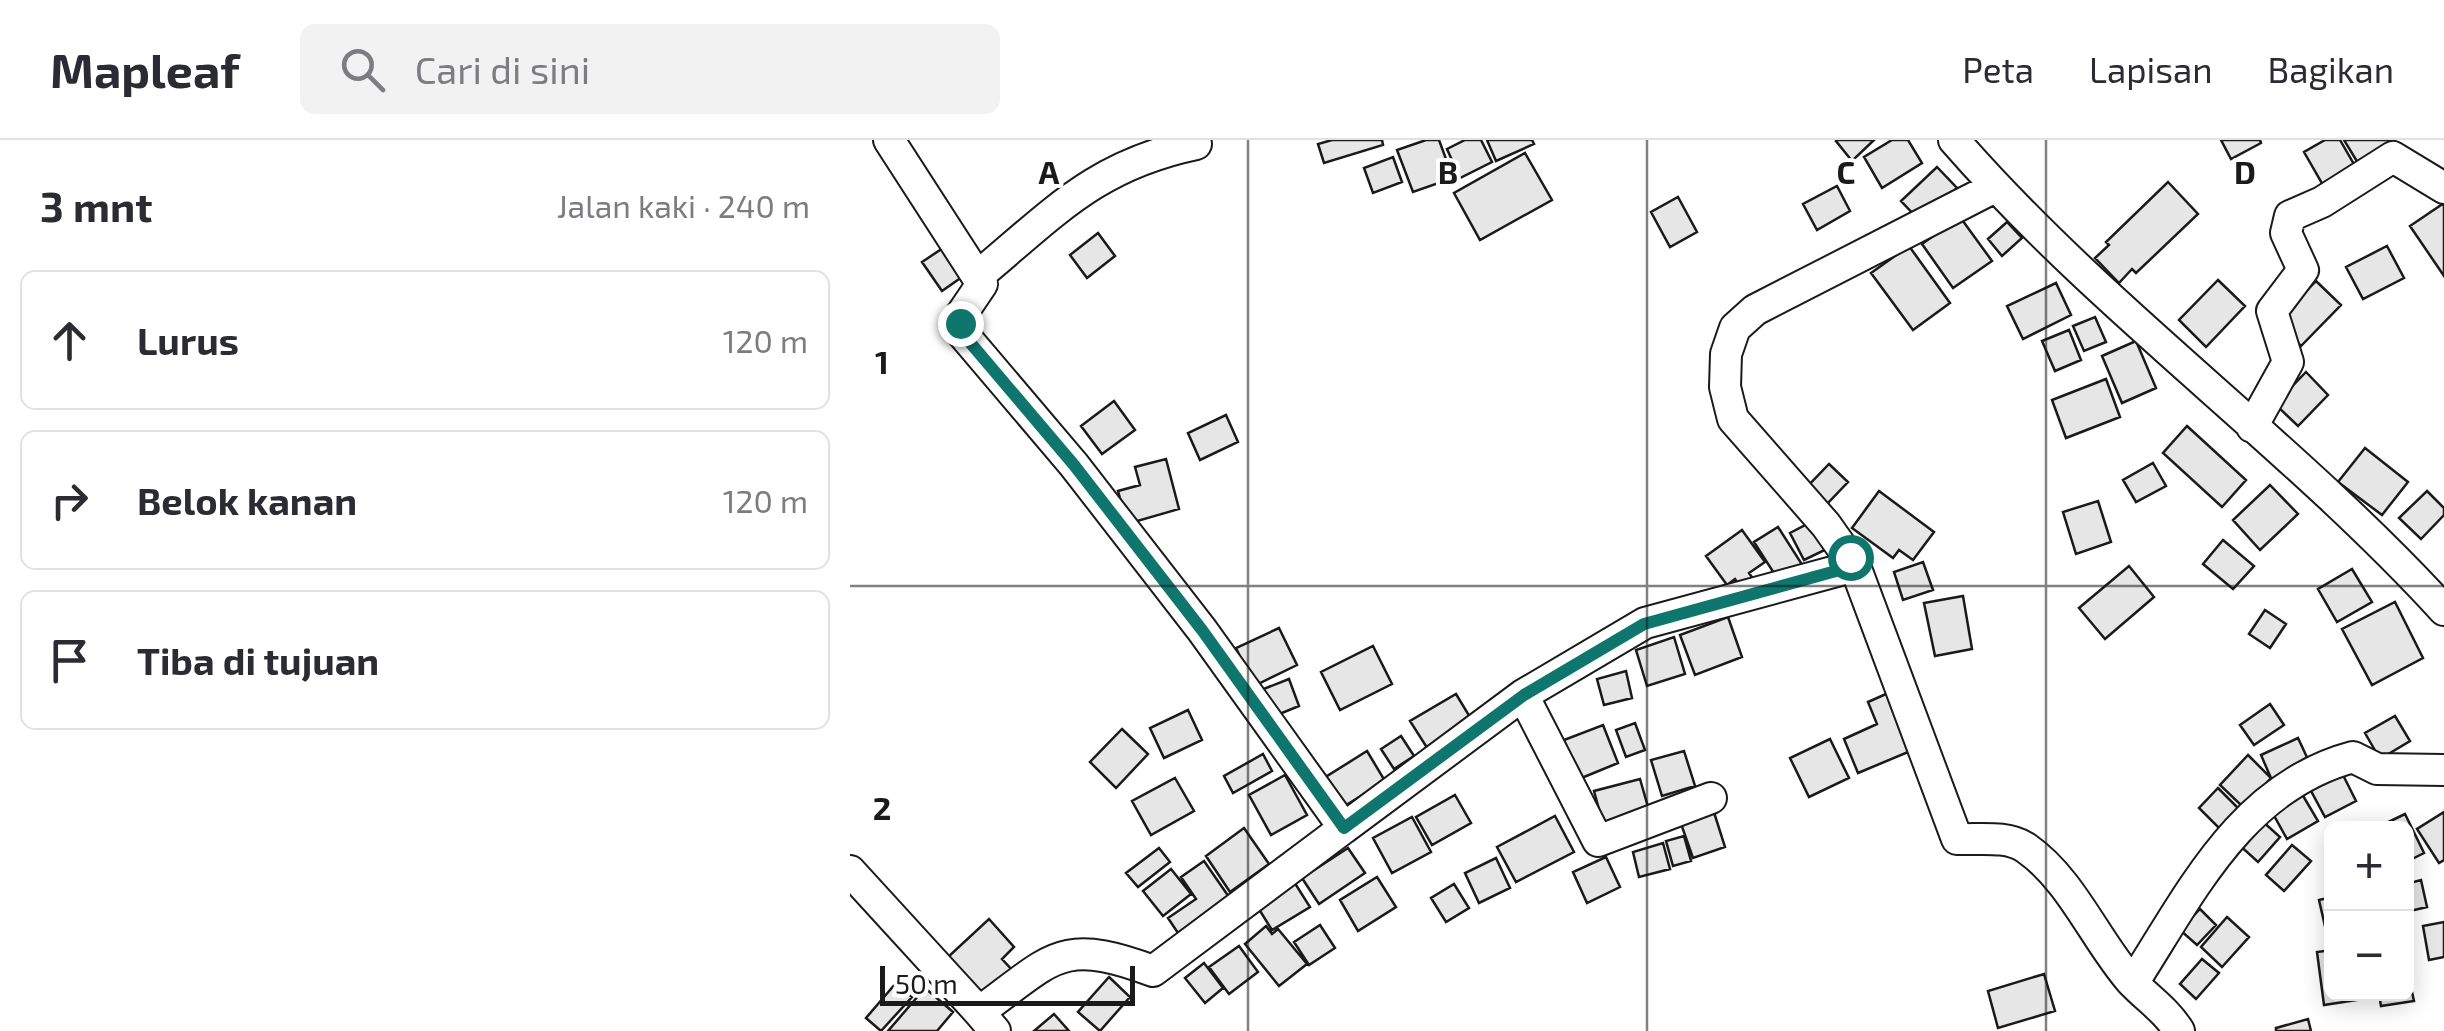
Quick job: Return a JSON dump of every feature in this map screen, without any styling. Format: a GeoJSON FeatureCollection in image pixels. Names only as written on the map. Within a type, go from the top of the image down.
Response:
{"type":"FeatureCollection","features":[{"type":"Feature","properties":{"kind":"street"},"geometry":{"type":"LineString","coordinates":[[889,140],[978,276],[980,289],[961,315],[962,333],[1074,465],[1202,630],[1344,828]]}},
{"type":"Feature","properties":{"kind":"street"},"geometry":{"type":"LineString","coordinates":[[1954,140],[2032,228],[2329,492],[2444,610]]}},
{"type":"Feature","properties":{"kind":"street"},"geometry":{"type":"LineString","coordinates":[[978,276],[1105,174],[1153,152],[1196,144]]}},
{"type":"Feature","properties":{"kind":"street"},"geometry":{"type":"LineString","coordinates":[[2252,427],[2288,362],[2272,311],[2303,270],[2286,233],[2290,216],[2322,202],[2393,156],[2444,188]]}},
{"type":"Feature","properties":{"kind":"street"},"geometry":{"type":"LineString","coordinates":[[1995,187],[1755,310],[1735,328],[1726,354],[1725,388],[1733,419],[1826,526],[1854,566],[1958,839],[2002,840],[2025,848],[2054,875],[2132,983],[2166,1010],[2179,1031]]}},
{"type":"Feature","properties":{"kind":"street"},"geometry":{"type":"LineString","coordinates":[[850,871],[987,1022],[1053,957],[1086,952],[1153,970],[1524,695],[1666,615],[1854,566]]}},
{"type":"Feature","properties":{"kind":"street"},"geometry":{"type":"LineString","coordinates":[[1524,695],[1598,841],[1711,798]]}},
{"type":"Feature","properties":{"kind":"street"},"geometry":{"type":"LineString","coordinates":[[2132,983],[2222,844],[2260,804],[2327,766],[2353,756],[2377,769],[2444,770]]}},
{"type":"Feature","properties":{"kind":"building"},"geometry":{"type":"Polygon","coordinates":[[[1332,140],[1382,140],[1383,145],[1324,163],[1318,144],[1332,140]]]}},
{"type":"Feature","properties":{"kind":"building"},"geometry":{"type":"Polygon","coordinates":[[[1426,140],[1439,140],[1453,178],[1413,192],[1397,150],[1426,140]]]}},
{"type":"Feature","properties":{"kind":"building"},"geometry":{"type":"Polygon","coordinates":[[[1465,140],[1481,140],[1492,162],[1460,178],[1447,149],[1465,140]]]}},
{"type":"Feature","properties":{"kind":"building"},"geometry":{"type":"Polygon","coordinates":[[[1487,140],[1532,140],[1534,144],[1496,161],[1487,140]]]}},
{"type":"Feature","properties":{"kind":"building"},"geometry":{"type":"Polygon","coordinates":[[[1837,140],[1874,140],[1852,161],[1836,141],[1837,140]]]}},
{"type":"Feature","properties":{"kind":"building"},"geometry":{"type":"Polygon","coordinates":[[[1892,140],[1908,140],[1922,163],[1882,188],[1864,157],[1892,140]]]}},
{"type":"Feature","properties":{"kind":"building"},"geometry":{"type":"Polygon","coordinates":[[[2221,140],[2260,140],[2261,143],[2231,159],[2221,140]]]}},
{"type":"Feature","properties":{"kind":"building"},"geometry":{"type":"Polygon","coordinates":[[[2325,140],[2340,140],[2359,173],[2327,192],[2304,152],[2325,140]]]}},
{"type":"Feature","properties":{"kind":"building"},"geometry":{"type":"Polygon","coordinates":[[[2344,140],[2388,140],[2391,144],[2358,163],[2344,140]]]}},
{"type":"Feature","properties":{"kind":"building"},"geometry":{"type":"Polygon","coordinates":[[[1525,153],[1552,200],[1480,240],[1454,193],[1525,153]]]}},
{"type":"Feature","properties":{"kind":"building"},"geometry":{"type":"Polygon","coordinates":[[[1393,157],[1402,182],[1373,193],[1364,168],[1393,157]]]}},
{"type":"Feature","properties":{"kind":"building"},"geometry":{"type":"Polygon","coordinates":[[[1937,167],[1957,188],[1921,222],[1901,201],[1937,167]]]}},
{"type":"Feature","properties":{"kind":"building"},"geometry":{"type":"Polygon","coordinates":[[[2168,182],[2198,214],[2136,273],[2132,269],[2119,283],[2095,258],[2109,245],[2106,242],[2168,182]]]}},
{"type":"Feature","properties":{"kind":"building"},"geometry":{"type":"Polygon","coordinates":[[[1837,186],[1850,211],[1817,230],[1803,204],[1837,186]]]}},
{"type":"Feature","properties":{"kind":"building"},"geometry":{"type":"Polygon","coordinates":[[[1678,197],[1697,232],[1670,247],[1651,212],[1678,197]]]}},
{"type":"Feature","properties":{"kind":"building"},"geometry":{"type":"Polygon","coordinates":[[[2444,203],[2444,276],[2410,226],[2444,203]]]}},
{"type":"Feature","properties":{"kind":"building"},"geometry":{"type":"Polygon","coordinates":[[[1960,217],[1992,261],[1953,288],[1922,244],[1960,217]]]}},
{"type":"Feature","properties":{"kind":"building"},"geometry":{"type":"Polygon","coordinates":[[[2007,222],[2022,238],[2002,256],[1988,239],[2007,222]]]}},
{"type":"Feature","properties":{"kind":"building"},"geometry":{"type":"Polygon","coordinates":[[[1098,233],[1115,256],[1087,278],[1070,255],[1098,233]]]}},
{"type":"Feature","properties":{"kind":"building"},"geometry":{"type":"Polygon","coordinates":[[[952,242],[972,270],[942,291],[922,262],[952,242]]]}},
{"type":"Feature","properties":{"kind":"building"},"geometry":{"type":"Polygon","coordinates":[[[1909,246],[1950,303],[1913,330],[1871,273],[1909,246]]]}},
{"type":"Feature","properties":{"kind":"building"},"geometry":{"type":"Polygon","coordinates":[[[2387,246],[2404,278],[2363,299],[2346,267],[2387,246]]]}},
{"type":"Feature","properties":{"kind":"building"},"geometry":{"type":"Polygon","coordinates":[[[2218,280],[2245,306],[2206,347],[2179,320],[2218,280]]]}},
{"type":"Feature","properties":{"kind":"building"},"geometry":{"type":"Polygon","coordinates":[[[2316,281],[2341,305],[2301,346],[2276,321],[2316,281]]]}},
{"type":"Feature","properties":{"kind":"building"},"geometry":{"type":"Polygon","coordinates":[[[2056,283],[2071,315],[2023,339],[2007,306],[2056,283]]]}},
{"type":"Feature","properties":{"kind":"building"},"geometry":{"type":"Polygon","coordinates":[[[2095,317],[2106,342],[2084,351],[2073,326],[2095,317]]]}},
{"type":"Feature","properties":{"kind":"building"},"geometry":{"type":"Polygon","coordinates":[[[2069,330],[2081,360],[2055,371],[2042,341],[2069,330]]]}},
{"type":"Feature","properties":{"kind":"building"},"geometry":{"type":"Polygon","coordinates":[[[2136,341],[2156,388],[2122,403],[2102,356],[2136,341]]]}},
{"type":"Feature","properties":{"kind":"building"},"geometry":{"type":"Polygon","coordinates":[[[2306,372],[2328,395],[2298,426],[2275,404],[2306,372]]]}},
{"type":"Feature","properties":{"kind":"building"},"geometry":{"type":"Polygon","coordinates":[[[2106,379],[2120,417],[2066,438],[2052,400],[2106,379]]]}},
{"type":"Feature","properties":{"kind":"building"},"geometry":{"type":"Polygon","coordinates":[[[1114,401],[1135,430],[1102,454],[1081,426],[1114,401]]]}},
{"type":"Feature","properties":{"kind":"building"},"geometry":{"type":"Polygon","coordinates":[[[1226,415],[1238,442],[1200,460],[1188,433],[1226,415]]]}},
{"type":"Feature","properties":{"kind":"building"},"geometry":{"type":"Polygon","coordinates":[[[2187,426],[2246,480],[2222,507],[2163,453],[2187,426]]]}},
{"type":"Feature","properties":{"kind":"building"},"geometry":{"type":"Polygon","coordinates":[[[2365,448],[2408,482],[2382,515],[2338,482],[2365,448]]]}},
{"type":"Feature","properties":{"kind":"building"},"geometry":{"type":"Polygon","coordinates":[[[1166,459],[1179,509],[1127,524],[1118,491],[1140,485],[1135,467],[1166,459]]]}},
{"type":"Feature","properties":{"kind":"building"},"geometry":{"type":"Polygon","coordinates":[[[2153,463],[2166,486],[2136,502],[2123,480],[2153,463]]]}},
{"type":"Feature","properties":{"kind":"building"},"geometry":{"type":"Polygon","coordinates":[[[1829,464],[1848,482],[1825,506],[1806,488],[1829,464]]]}},
{"type":"Feature","properties":{"kind":"building"},"geometry":{"type":"Polygon","coordinates":[[[2270,485],[2298,514],[2260,550],[2233,520],[2270,485]]]}},
{"type":"Feature","properties":{"kind":"building"},"geometry":{"type":"Polygon","coordinates":[[[1879,491],[1934,532],[1913,560],[1899,550],[1893,558],[1852,528],[1879,491]]]}},
{"type":"Feature","properties":{"kind":"building"},"geometry":{"type":"Polygon","coordinates":[[[2427,491],[2444,508],[2444,515],[2421,539],[2399,518],[2427,491]]]}},
{"type":"Feature","properties":{"kind":"building"},"geometry":{"type":"Polygon","coordinates":[[[2098,501],[2111,542],[2076,554],[2063,512],[2098,501]]]}},
{"type":"Feature","properties":{"kind":"building"},"geometry":{"type":"Polygon","coordinates":[[[1817,519],[1831,547],[1804,560],[1790,533],[1817,519]]]}},
{"type":"Feature","properties":{"kind":"building"},"geometry":{"type":"Polygon","coordinates":[[[1778,527],[1803,566],[1779,581],[1754,542],[1778,527]]]}},
{"type":"Feature","properties":{"kind":"building"},"geometry":{"type":"Polygon","coordinates":[[[1742,530],[1765,562],[1749,573],[1754,580],[1742,589],[1735,579],[1727,585],[1706,556],[1742,530]]]}},
{"type":"Feature","properties":{"kind":"building"},"geometry":{"type":"Polygon","coordinates":[[[2223,540],[2254,566],[2233,589],[2203,564],[2223,540]]]}},
{"type":"Feature","properties":{"kind":"building"},"geometry":{"type":"Polygon","coordinates":[[[1923,562],[1933,590],[1903,600],[1894,572],[1923,562]]]}},
{"type":"Feature","properties":{"kind":"building"},"geometry":{"type":"Polygon","coordinates":[[[2129,566],[2154,597],[2105,639],[2079,608],[2129,566]]]}},
{"type":"Feature","properties":{"kind":"building"},"geometry":{"type":"Polygon","coordinates":[[[2352,569],[2372,602],[2337,622],[2318,589],[2352,569]]]}},
{"type":"Feature","properties":{"kind":"building"},"geometry":{"type":"Polygon","coordinates":[[[1963,596],[1972,649],[1935,656],[1924,603],[1963,596]]]}},
{"type":"Feature","properties":{"kind":"building"},"geometry":{"type":"Polygon","coordinates":[[[2395,602],[2423,658],[2372,685],[2342,629],[2395,602]]]}},
{"type":"Feature","properties":{"kind":"building"},"geometry":{"type":"Polygon","coordinates":[[[2265,610],[2286,624],[2270,648],[2249,634],[2265,610]]]}},
{"type":"Feature","properties":{"kind":"building"},"geometry":{"type":"Polygon","coordinates":[[[1728,617],[1742,657],[1695,675],[1680,635],[1728,617]]]}},
{"type":"Feature","properties":{"kind":"building"},"geometry":{"type":"Polygon","coordinates":[[[1279,628],[1297,665],[1254,686],[1236,648],[1279,628]]]}},
{"type":"Feature","properties":{"kind":"building"},"geometry":{"type":"Polygon","coordinates":[[[1674,637],[1685,674],[1647,686],[1636,650],[1674,637]]]}},
{"type":"Feature","properties":{"kind":"building"},"geometry":{"type":"Polygon","coordinates":[[[1373,646],[1392,684],[1340,710],[1321,672],[1373,646]]]}},
{"type":"Feature","properties":{"kind":"building"},"geometry":{"type":"Polygon","coordinates":[[[1626,671],[1632,698],[1604,705],[1597,679],[1626,671]]]}},
{"type":"Feature","properties":{"kind":"building"},"geometry":{"type":"Polygon","coordinates":[[[1289,679],[1299,706],[1267,719],[1256,692],[1289,679]]]}},
{"type":"Feature","properties":{"kind":"building"},"geometry":{"type":"Polygon","coordinates":[[[1895,690],[1920,747],[1858,773],[1844,739],[1877,724],[1868,702],[1895,690]]]}},
{"type":"Feature","properties":{"kind":"building"},"geometry":{"type":"Polygon","coordinates":[[[1456,694],[1476,727],[1431,754],[1410,721],[1456,694]]]}},
{"type":"Feature","properties":{"kind":"building"},"geometry":{"type":"Polygon","coordinates":[[[2270,704],[2284,725],[2254,745],[2240,725],[2270,704]]]}},
{"type":"Feature","properties":{"kind":"building"},"geometry":{"type":"Polygon","coordinates":[[[1188,710],[1202,740],[1164,758],[1150,728],[1188,710]]]}},
{"type":"Feature","properties":{"kind":"building"},"geometry":{"type":"Polygon","coordinates":[[[2395,716],[2410,741],[2380,759],[2365,733],[2395,716]]]}},
{"type":"Feature","properties":{"kind":"building"},"geometry":{"type":"Polygon","coordinates":[[[1635,723],[1645,750],[1626,757],[1616,730],[1635,723]]]}},
{"type":"Feature","properties":{"kind":"building"},"geometry":{"type":"Polygon","coordinates":[[[1603,725],[1618,763],[1579,779],[1564,740],[1603,725]]]}},
{"type":"Feature","properties":{"kind":"building"},"geometry":{"type":"Polygon","coordinates":[[[1122,729],[1148,754],[1116,788],[1090,762],[1122,729]]]}},
{"type":"Feature","properties":{"kind":"building"},"geometry":{"type":"Polygon","coordinates":[[[1401,736],[1414,756],[1394,769],[1381,749],[1401,736]]]}},
{"type":"Feature","properties":{"kind":"building"},"geometry":{"type":"Polygon","coordinates":[[[2298,738],[2312,768],[2274,785],[2261,755],[2298,738]]]}},
{"type":"Feature","properties":{"kind":"building"},"geometry":{"type":"Polygon","coordinates":[[[1830,739],[1849,778],[1809,797],[1790,758],[1830,739]]]}},
{"type":"Feature","properties":{"kind":"building"},"geometry":{"type":"Polygon","coordinates":[[[1367,751],[1385,781],[1343,807],[1324,778],[1367,751]]]}},
{"type":"Feature","properties":{"kind":"building"},"geometry":{"type":"Polygon","coordinates":[[[1684,751],[1695,786],[1662,796],[1651,760],[1684,751]]]}},
{"type":"Feature","properties":{"kind":"building"},"geometry":{"type":"Polygon","coordinates":[[[1263,754],[1272,771],[1233,793],[1224,776],[1263,754]]]}},
{"type":"Feature","properties":{"kind":"building"},"geometry":{"type":"Polygon","coordinates":[[[2248,755],[2271,778],[2243,807],[2220,785],[2248,755]]]}},
{"type":"Feature","properties":{"kind":"building"},"geometry":{"type":"Polygon","coordinates":[[[2342,773],[2356,801],[2325,817],[2310,789],[2342,773]]]}},
{"type":"Feature","properties":{"kind":"building"},"geometry":{"type":"Polygon","coordinates":[[[1285,775],[1307,815],[1271,835],[1249,795],[1285,775]]]}},
{"type":"Feature","properties":{"kind":"building"},"geometry":{"type":"Polygon","coordinates":[[[1175,778],[1194,811],[1151,835],[1132,801],[1175,778]]]}},
{"type":"Feature","properties":{"kind":"building"},"geometry":{"type":"Polygon","coordinates":[[[1640,779],[1650,814],[1604,828],[1594,791],[1640,779]]]}},
{"type":"Feature","properties":{"kind":"building"},"geometry":{"type":"Polygon","coordinates":[[[2218,788],[2242,812],[2222,831],[2199,808],[2218,788]]]}},
{"type":"Feature","properties":{"kind":"building"},"geometry":{"type":"Polygon","coordinates":[[[2302,794],[2318,821],[2287,839],[2272,812],[2302,794]]]}},
{"type":"Feature","properties":{"kind":"building"},"geometry":{"type":"Polygon","coordinates":[[[1455,795],[1471,823],[1432,845],[1416,817],[1455,795]]]}},
{"type":"Feature","properties":{"kind":"building"},"geometry":{"type":"Polygon","coordinates":[[[1712,806],[1725,847],[1693,858],[1679,818],[1712,806]]]}},
{"type":"Feature","properties":{"kind":"building"},"geometry":{"type":"Polygon","coordinates":[[[2444,812],[2444,860],[2439,863],[2417,829],[2444,812]]]}},
{"type":"Feature","properties":{"kind":"building"},"geometry":{"type":"Polygon","coordinates":[[[2405,814],[2408,821],[2390,821],[2405,814]]]}},
{"type":"Feature","properties":{"kind":"building"},"geometry":{"type":"Polygon","coordinates":[[[1555,816],[1574,852],[1516,882],[1497,847],[1555,816]]]}},
{"type":"Feature","properties":{"kind":"building"},"geometry":{"type":"Polygon","coordinates":[[[1412,817],[1431,852],[1392,873],[1373,838],[1412,817]]]}},
{"type":"Feature","properties":{"kind":"building"},"geometry":{"type":"Polygon","coordinates":[[[2260,819],[2280,837],[2258,862],[2237,843],[2260,819]]]}},
{"type":"Feature","properties":{"kind":"building"},"geometry":{"type":"Polygon","coordinates":[[[1244,828],[1269,864],[1230,892],[1206,856],[1244,828]]]}},
{"type":"Feature","properties":{"kind":"building"},"geometry":{"type":"Polygon","coordinates":[[[2414,832],[2424,853],[2414,858],[2414,832]]]}},
{"type":"Feature","properties":{"kind":"building"},"geometry":{"type":"Polygon","coordinates":[[[1684,836],[1691,861],[1673,866],[1666,841],[1684,836]]]}},
{"type":"Feature","properties":{"kind":"building"},"geometry":{"type":"Polygon","coordinates":[[[1663,843],[1670,869],[1639,877],[1633,852],[1663,843]]]}},
{"type":"Feature","properties":{"kind":"building"},"geometry":{"type":"Polygon","coordinates":[[[2292,845],[2311,861],[2284,891],[2266,875],[2292,845]]]}},
{"type":"Feature","properties":{"kind":"building"},"geometry":{"type":"Polygon","coordinates":[[[1159,848],[1170,862],[1138,887],[1126,873],[1159,848]]]}},
{"type":"Feature","properties":{"kind":"building"},"geometry":{"type":"Polygon","coordinates":[[[1348,848],[1365,873],[1319,904],[1302,878],[1348,848]]]}},
{"type":"Feature","properties":{"kind":"building"},"geometry":{"type":"Polygon","coordinates":[[[1606,857],[1620,887],[1587,903],[1573,872],[1606,857]]]}},
{"type":"Feature","properties":{"kind":"building"},"geometry":{"type":"Polygon","coordinates":[[[1496,858],[1510,888],[1479,903],[1465,873],[1496,858]]]}},
{"type":"Feature","properties":{"kind":"building"},"geometry":{"type":"Polygon","coordinates":[[[1204,861],[1229,897],[1178,933],[1168,918],[1196,899],[1181,877],[1204,861]]]}},
{"type":"Feature","properties":{"kind":"building"},"geometry":{"type":"Polygon","coordinates":[[[1171,869],[1191,894],[1163,916],[1143,891],[1171,869]]]}},
{"type":"Feature","properties":{"kind":"building"},"geometry":{"type":"Polygon","coordinates":[[[1291,877],[1310,907],[1272,930],[1257,906],[1291,877]]]}},
{"type":"Feature","properties":{"kind":"building"},"geometry":{"type":"Polygon","coordinates":[[[1377,877],[1396,907],[1358,931],[1340,900],[1377,877]]]}},
{"type":"Feature","properties":{"kind":"building"},"geometry":{"type":"Polygon","coordinates":[[[2421,880],[2427,907],[2414,910],[2414,882],[2421,880]]]}},
{"type":"Feature","properties":{"kind":"building"},"geometry":{"type":"Polygon","coordinates":[[[1454,884],[1469,908],[1446,922],[1431,898],[1454,884]]]}},
{"type":"Feature","properties":{"kind":"building"},"geometry":{"type":"Polygon","coordinates":[[[2200,909],[2216,925],[2197,945],[2180,930],[2200,909]]]}},
{"type":"Feature","properties":{"kind":"building"},"geometry":{"type":"Polygon","coordinates":[[[2227,917],[2249,937],[2222,967],[2201,947],[2227,917]]]}},
{"type":"Feature","properties":{"kind":"building"},"geometry":{"type":"Polygon","coordinates":[[[989,919],[1014,947],[1002,959],[1013,971],[985,997],[948,957],[989,919]]]}},
{"type":"Feature","properties":{"kind":"building"},"geometry":{"type":"Polygon","coordinates":[[[2444,922],[2444,957],[2429,960],[2423,926],[2444,922]]]}},
{"type":"Feature","properties":{"kind":"building"},"geometry":{"type":"Polygon","coordinates":[[[1320,925],[1335,948],[1309,965],[1294,942],[1320,925]]]}},
{"type":"Feature","properties":{"kind":"building"},"geometry":{"type":"Polygon","coordinates":[[[1266,926],[1272,934],[1278,929],[1307,964],[1279,986],[1245,944],[1266,926]]]}},
{"type":"Feature","properties":{"kind":"building"},"geometry":{"type":"Polygon","coordinates":[[[1239,946],[1258,972],[1229,994],[1209,967],[1239,946]]]}},
{"type":"Feature","properties":{"kind":"building"},"geometry":{"type":"Polygon","coordinates":[[[2324,951],[2324,1001],[2350,1001],[2324,1005],[2317,952],[2324,951]]]}},
{"type":"Feature","properties":{"kind":"building"},"geometry":{"type":"Polygon","coordinates":[[[2202,959],[2219,973],[2196,999],[2180,984],[2202,959]]]}},
{"type":"Feature","properties":{"kind":"building"},"geometry":{"type":"Polygon","coordinates":[[[1204,963],[1223,988],[1205,1003],[1185,978],[1204,963]]]}},
{"type":"Feature","properties":{"kind":"building"},"geometry":{"type":"Polygon","coordinates":[[[2044,974],[2055,1011],[1998,1028],[1988,991],[2044,974]]]}},
{"type":"Feature","properties":{"kind":"building"},"geometry":{"type":"Polygon","coordinates":[[[1109,977],[1130,997],[1100,1031],[1078,1012],[1109,977]]]}},
{"type":"Feature","properties":{"kind":"building"},"geometry":{"type":"Polygon","coordinates":[[[896,983],[912,997],[881,1031],[866,1018],[896,983]]]}},
{"type":"Feature","properties":{"kind":"building"},"geometry":{"type":"Polygon","coordinates":[[[925,988],[953,1012],[937,1031],[888,1031],[925,988]]]}},
{"type":"Feature","properties":{"kind":"building"},"geometry":{"type":"Polygon","coordinates":[[[2380,1001],[2414,1001],[2381,1006],[2380,1001]]]}},
{"type":"Feature","properties":{"kind":"building"},"geometry":{"type":"Polygon","coordinates":[[[1054,1014],[1069,1031],[1034,1031],[1054,1014]]]}},
{"type":"Feature","properties":{"kind":"building"},"geometry":{"type":"Polygon","coordinates":[[[2308,1019],[2311,1031],[2276,1031],[2276,1028],[2308,1019]]]}},
{"type":"Feature","properties":{"kind":"route"},"geometry":{"type":"LineString","coordinates":[[960,323],[962,333],[1013,398],[1074,465],[1202,630],[1245,696],[1325,797],[1344,828],[1524,695],[1644,624],[1854,566],[1850,557]]}}]}
